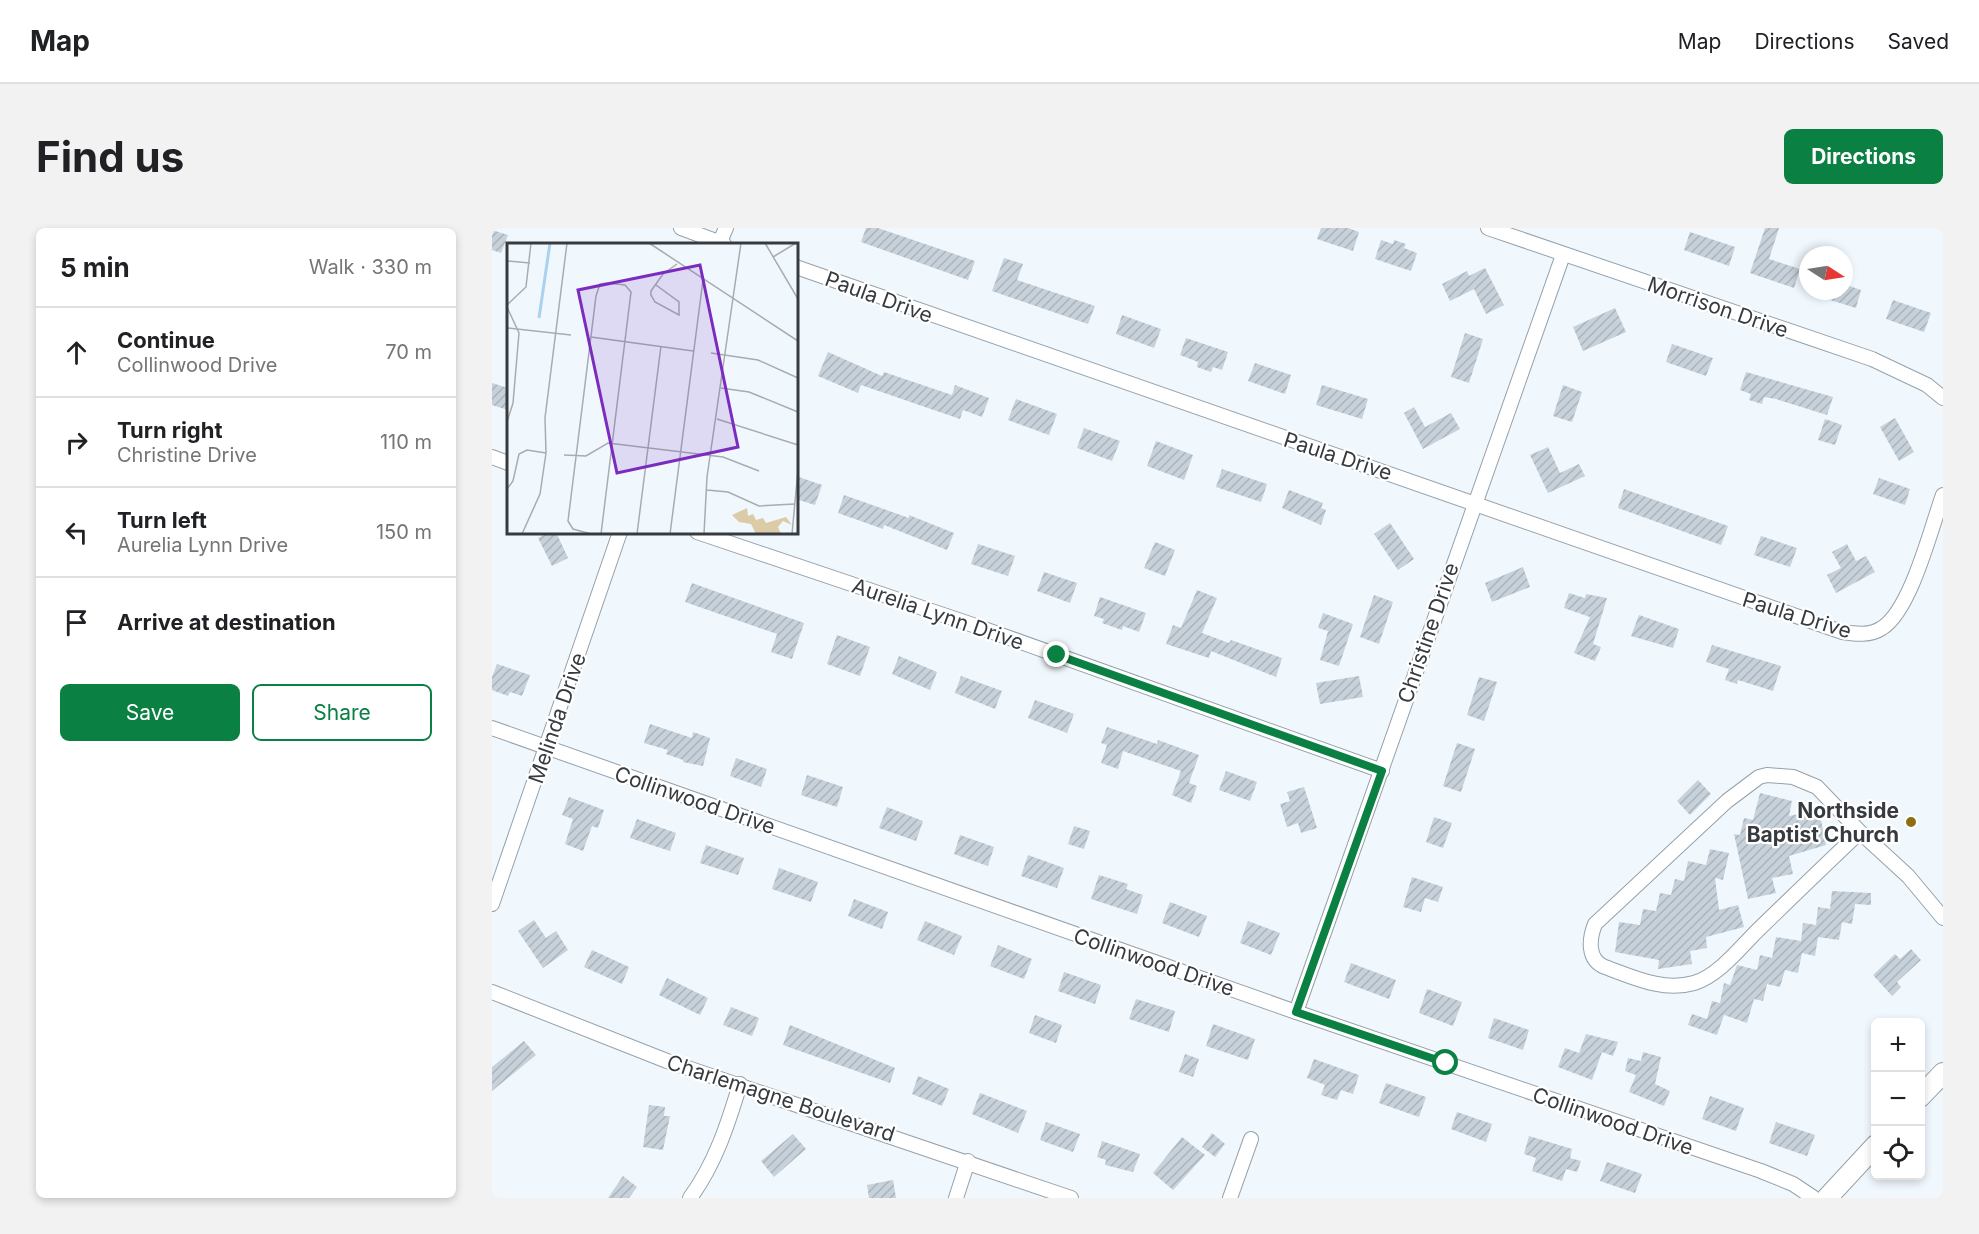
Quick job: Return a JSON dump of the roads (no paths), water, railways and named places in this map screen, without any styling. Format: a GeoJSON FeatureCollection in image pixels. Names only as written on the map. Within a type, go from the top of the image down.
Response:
{"type":"FeatureCollection","features":[{"type":"Feature","properties":{"kind":"main road"},"geometry":{"type":"LineString","coordinates":[[1925,1092],[1943,1073]]}},
{"type":"Feature","properties":{"kind":"main road"},"geometry":{"type":"LineString","coordinates":[[1827,1198],[1871,1149]]}},
{"type":"Feature","properties":{"kind":"street"},"geometry":{"type":"LineString","coordinates":[[681,228],[718,243]]}},
{"type":"Feature","properties":{"kind":"street"},"geometry":{"type":"LineString","coordinates":[[721,243],[726,228]]}},
{"type":"Feature","properties":{"kind":"street","name":"Morrison Drive"},"geometry":{"type":"LineString","coordinates":[[1488,228],[1872,359],[1927,385],[1943,398]]}},
{"type":"Feature","properties":{"kind":"street","name":"Christine Drive"},"geometry":{"type":"LineString","coordinates":[[1296,1012],[1382,771],[1472,503],[1563,255]]}},
{"type":"Feature","properties":{"kind":"street","name":"Paula Drive"},"geometry":{"type":"LineString","coordinates":[[798,268],[1214,415],[1413,480],[1806,621],[1856,634],[1881,628],[1892,620],[1906,599],[1943,495]]}},
{"type":"Feature","properties":{"kind":"street"},"geometry":{"type":"LineString","coordinates":[[492,457],[507,463]]}},
{"type":"Feature","properties":{"kind":"street","name":"Melinda Drive"},"geometry":{"type":"LineString","coordinates":[[492,904],[619,534]]}},
{"type":"Feature","properties":{"kind":"street","name":"Aurelia Lynn Drive"},"geometry":{"type":"LineString","coordinates":[[704,534],[984,629],[1382,771]]}},
{"type":"Feature","properties":{"kind":"street","name":"Collinwood Drive"},"geometry":{"type":"LineString","coordinates":[[492,728],[1296,1012],[1761,1171],[1793,1184],[1814,1198]]}},
{"type":"Feature","properties":{"kind":"street"},"geometry":{"type":"LineString","coordinates":[[1860,832],[1722,964],[1695,983],[1668,986],[1652,984],[1600,965],[1593,957],[1590,945],[1595,924],[1727,801],[1759,777],[1767,775],[1793,777],[1817,786],[1860,832],[1908,876],[1943,918]]}},
{"type":"Feature","properties":{"kind":"street","name":"Charlemagne Boulevard"},"geometry":{"type":"LineString","coordinates":[[492,992],[667,1061],[968,1161],[1071,1198]]}},
{"type":"Feature","properties":{"kind":"street"},"geometry":{"type":"LineString","coordinates":[[690,1198],[704,1179],[728,1125],[740,1084]]}},
{"type":"Feature","properties":{"kind":"street"},"geometry":{"type":"LineString","coordinates":[[1230,1198],[1251,1139]]}},
{"type":"Feature","properties":{"kind":"street"},"geometry":{"type":"LineString","coordinates":[[956,1198],[968,1161]]}},
{"type":"Feature","properties":{"kind":"place","name":"Northside Baptist Church"},"geometry":{"type":"Point","coordinates":[1911,822]}}]}
